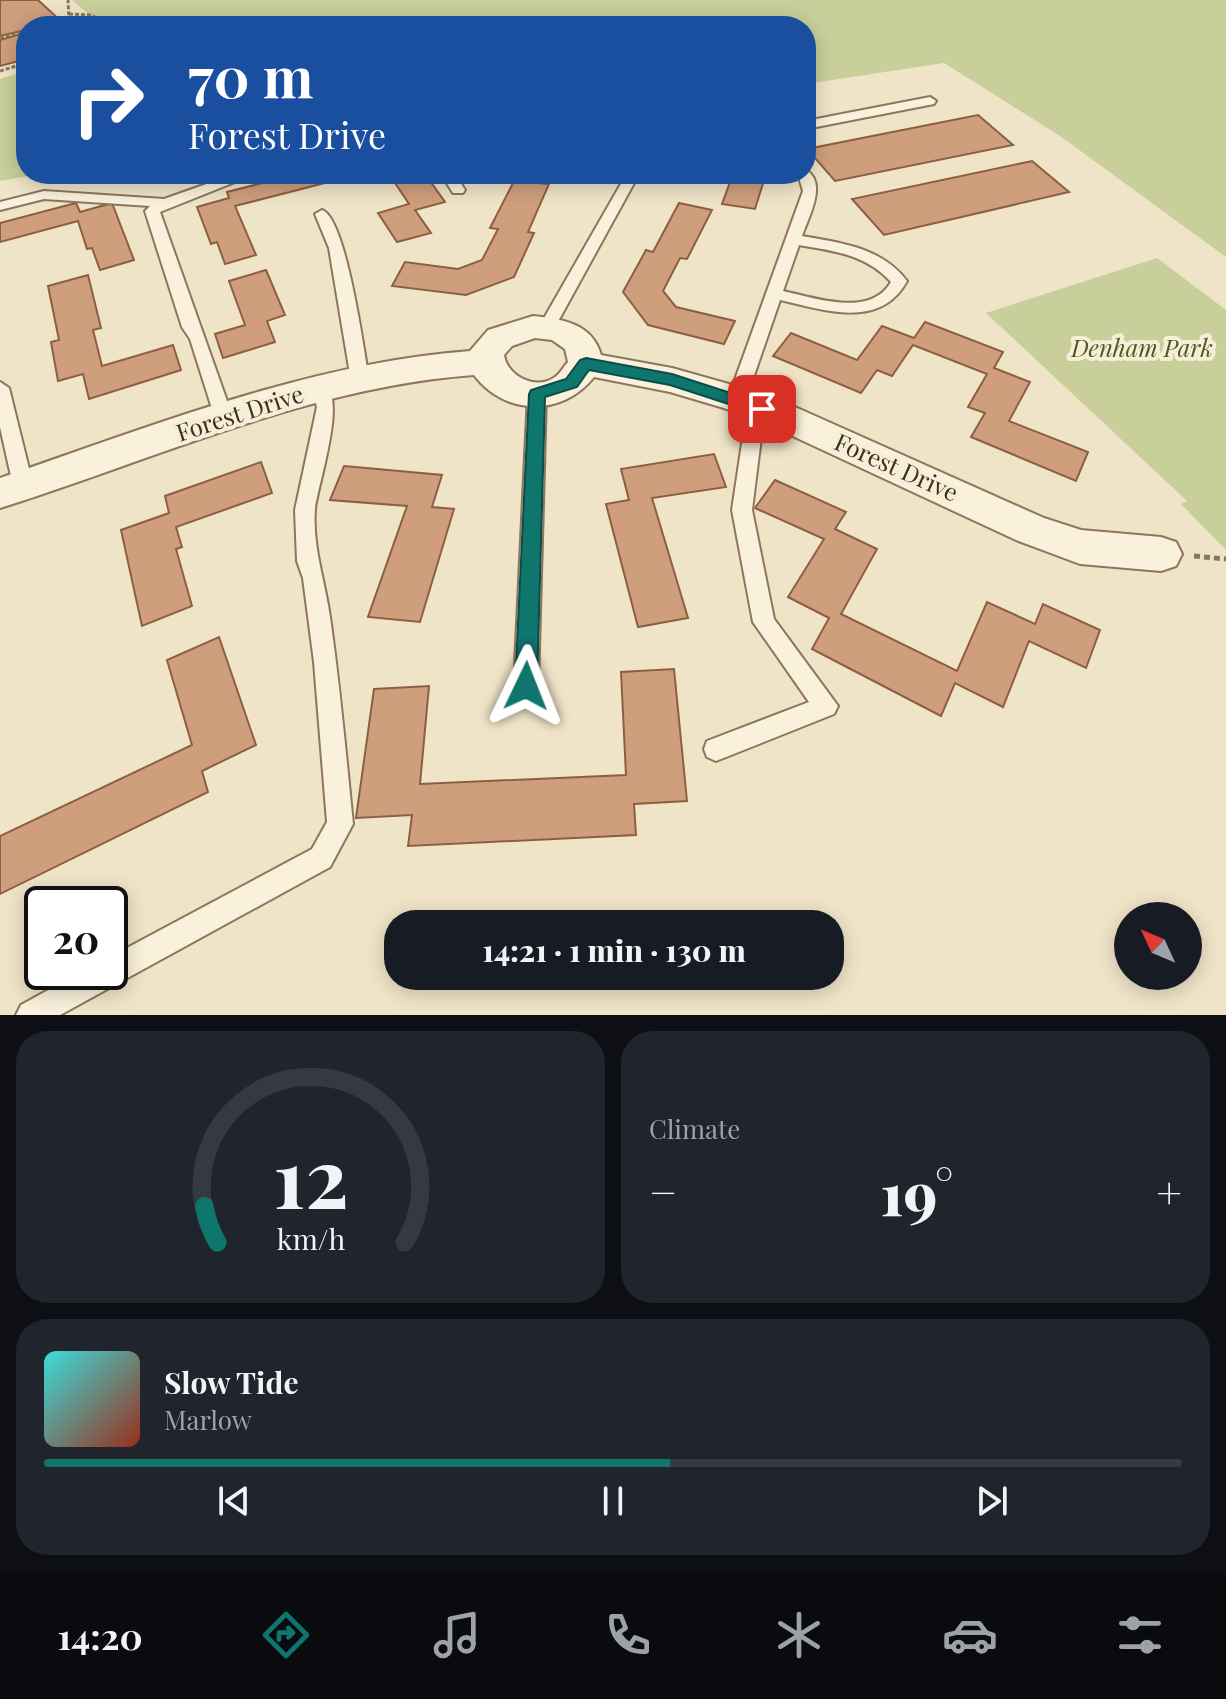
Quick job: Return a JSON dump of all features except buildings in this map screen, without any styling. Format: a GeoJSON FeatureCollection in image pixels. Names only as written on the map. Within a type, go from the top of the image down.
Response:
{"type":"FeatureCollection","features":[{"type":"Feature","properties":{"kind":"street"},"geometry":{"type":"LineString","coordinates":[[547,327],[573,336],[581,344],[586,364],[571,383],[537,394],[509,390],[497,382],[489,373],[486,362],[488,352],[505,335],[518,329],[547,327]]}},
{"type":"Feature","properties":{"kind":"street","name":"Forest Drive"},"geometry":{"type":"LineString","coordinates":[[11,489],[321,389],[448,363],[486,362]]}},
{"type":"Feature","properties":{"kind":"street","name":"Forest Drive"},"geometry":{"type":"LineString","coordinates":[[586,364],[672,380],[750,404],[1030,529],[1080,547],[1161,554]]}},
{"type":"Feature","properties":{"kind":"lane"},"geometry":{"type":"LineString","coordinates":[[816,123],[930,101]]}},
{"type":"Feature","properties":{"kind":"lane"},"geometry":{"type":"LineString","coordinates":[[219,184],[165,203],[152,211],[224,418]]}},
{"type":"Feature","properties":{"kind":"lane"},"geometry":{"type":"LineString","coordinates":[[454,184],[458,190]]}},
{"type":"Feature","properties":{"kind":"lane"},"geometry":{"type":"LineString","coordinates":[[547,327],[628,184]]}},
{"type":"Feature","properties":{"kind":"lane"},"geometry":{"type":"LineString","coordinates":[[716,749],[826,706],[764,622],[742,510],[753,430],[750,404],[773,294],[810,191],[808,184]]}},
{"type":"Feature","properties":{"kind":"lane"},"geometry":{"type":"LineString","coordinates":[[0,206],[44,195],[165,203]]}},
{"type":"Feature","properties":{"kind":"lane"},"geometry":{"type":"LineString","coordinates":[[322,214],[337,248],[360,380]]}},
{"type":"Feature","properties":{"kind":"lane"},"geometry":{"type":"LineString","coordinates":[[773,294],[853,308],[881,304],[896,292],[899,281],[890,269],[871,255],[792,239]]}},
{"type":"Feature","properties":{"kind":"lane"},"geometry":{"type":"LineString","coordinates":[[0,388],[11,489]]}},
{"type":"Feature","properties":{"kind":"lane"},"geometry":{"type":"LineString","coordinates":[[31,1015],[321,858],[340,824],[325,662],[314,578],[307,561],[305,510],[326,407],[321,389]]}},
{"type":"Feature","properties":{"kind":"lane"},"geometry":{"type":"LineString","coordinates":[[526,686],[537,394]]}},
{"type":"Feature","properties":{"kind":"path"},"geometry":{"type":"LineString","coordinates":[[68,0],[69,14],[93,16]]}},
{"type":"Feature","properties":{"kind":"green space"},"geometry":{"type":"Polygon","coordinates":[[[72,0],[1226,0],[1226,257],[1060,136],[944,63],[816,82],[816,16],[91,16],[72,0]]]}},
{"type":"Feature","properties":{"kind":"green space"},"geometry":{"type":"Polygon","coordinates":[[[16,74],[16,178],[0,181],[0,79],[16,74]]]}},
{"type":"Feature","properties":{"kind":"green space","name":"Denham Park"},"geometry":{"type":"Polygon","coordinates":[[[1157,258],[1226,310],[1226,550],[1181,504],[1187,501],[986,313],[1157,258]]]}},
{"type":"Feature","properties":{"kind":"route"},"geometry":{"type":"LineString","coordinates":[[526,686],[537,394],[571,383],[586,364],[672,380],[762,409]]}}]}
